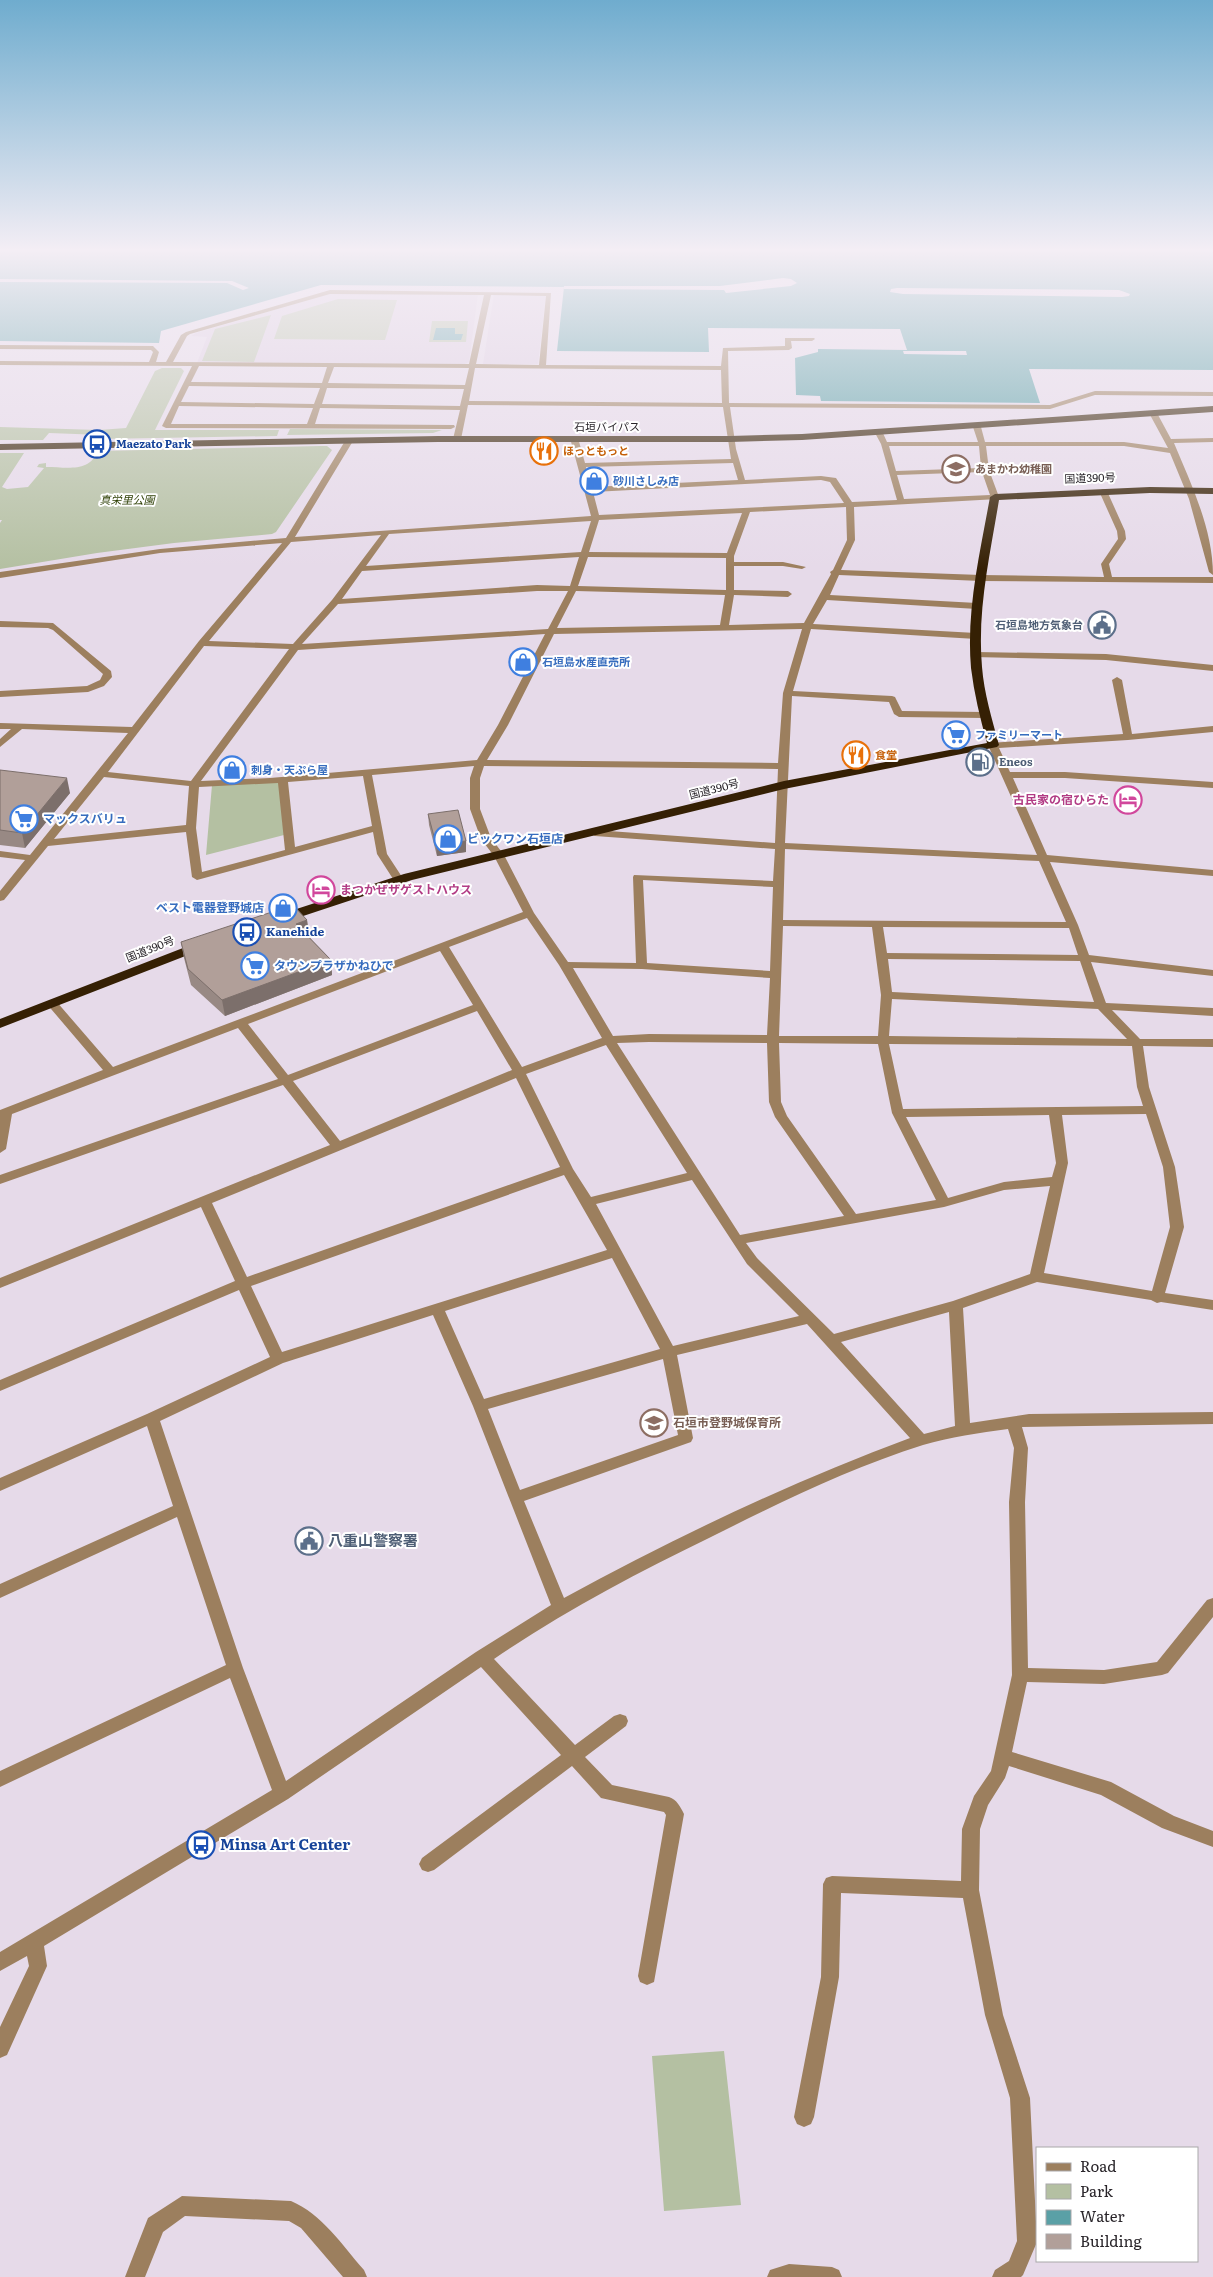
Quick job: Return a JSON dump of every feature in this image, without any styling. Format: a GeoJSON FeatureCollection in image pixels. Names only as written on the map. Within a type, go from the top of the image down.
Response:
{"type":"FeatureCollection","features":[{"type":"Feature","properties":{"kind":"highway","name":"石垣バイパス"},"geometry":{"type":"LineString","coordinates":[[0,447],[457,439],[730,439],[977,427],[1213,409]]}},
{"type":"Feature","properties":{"kind":"highway","name":"国道390号"},"geometry":{"type":"LineString","coordinates":[[995,496],[1103,491],[1213,491]]}},
{"type":"Feature","properties":{"kind":"highway"},"geometry":{"type":"LineString","coordinates":[[994,745],[984,715],[976,655],[976,636],[977,606],[995,496]]}},
{"type":"Feature","properties":{"kind":"highway","name":"国道390号"},"geometry":{"type":"LineString","coordinates":[[270,922],[399,880],[499,855],[784,786],[994,745]]}},
{"type":"Feature","properties":{"kind":"highway","name":"国道390号"},"geometry":{"type":"LineString","coordinates":[[0,1024],[215,940]]}},
{"type":"Feature","properties":{"kind":"street"},"geometry":{"type":"LineString","coordinates":[[150,365],[154,356]]}},
{"type":"Feature","properties":{"kind":"street"},"geometry":{"type":"LineString","coordinates":[[168,365],[173,356]]}},
{"type":"Feature","properties":{"kind":"street"},"geometry":{"type":"LineString","coordinates":[[457,439],[473,356]]}},
{"type":"Feature","properties":{"kind":"street"},"geometry":{"type":"LineString","coordinates":[[542,367],[543,356]]}},
{"type":"Feature","properties":{"kind":"street"},"geometry":{"type":"LineString","coordinates":[[725,356],[726,405],[730,439],[742,482]]}},
{"type":"Feature","properties":{"kind":"street"},"geometry":{"type":"LineString","coordinates":[[0,363],[724,368]]}},
{"type":"Feature","properties":{"kind":"street"},"geometry":{"type":"LineString","coordinates":[[196,365],[166,426],[310,427],[405,417],[464,405],[1050,407],[1095,393],[1213,394]]}},
{"type":"Feature","properties":{"kind":"street"},"geometry":{"type":"LineString","coordinates":[[310,427],[332,366]]}},
{"type":"Feature","properties":{"kind":"street"},"geometry":{"type":"LineString","coordinates":[[186,384],[467,387]]}},
{"type":"Feature","properties":{"kind":"street"},"geometry":{"type":"LineString","coordinates":[[177,404],[318,406],[405,417],[451,427]]}},
{"type":"Feature","properties":{"kind":"street"},"geometry":{"type":"LineString","coordinates":[[1153,413],[1169,441],[1190,490],[1213,572]]}},
{"type":"Feature","properties":{"kind":"street"},"geometry":{"type":"LineString","coordinates":[[0,575],[160,551],[387,532],[596,518],[995,496],[985,470],[982,443],[977,427]]}},
{"type":"Feature","properties":{"kind":"street"},"geometry":{"type":"LineString","coordinates":[[879,433],[885,444],[901,502]]}},
{"type":"Feature","properties":{"kind":"street"},"geometry":{"type":"LineString","coordinates":[[574,438],[596,518],[573,588],[503,725],[480,762],[475,778],[475,810],[486,839],[499,855],[529,913],[565,965],[609,1040],[737,1240],[752,1261],[831,1340],[921,1440]]}},
{"type":"Feature","properties":{"kind":"street"},"geometry":{"type":"LineString","coordinates":[[1169,441],[1213,440]]}},
{"type":"Feature","properties":{"kind":"street"},"geometry":{"type":"LineString","coordinates":[[0,898],[101,774],[202,643],[289,540],[349,441]]}},
{"type":"Feature","properties":{"kind":"street"},"geometry":{"type":"LineString","coordinates":[[885,444],[1124,444],[1173,451]]}},
{"type":"Feature","properties":{"kind":"street"},"geometry":{"type":"LineString","coordinates":[[581,465],[735,461]]}},
{"type":"Feature","properties":{"kind":"street"},"geometry":{"type":"LineString","coordinates":[[893,473],[985,470]]}},
{"type":"Feature","properties":{"kind":"street"},"geometry":{"type":"LineString","coordinates":[[587,490],[821,478],[833,480],[850,505],[850,540],[824,597],[807,626],[788,693],[783,766],[784,786],[778,884],[773,1039],[775,1102],[781,1117],[854,1219]]}},
{"type":"Feature","properties":{"kind":"street"},"geometry":{"type":"LineString","coordinates":[[1103,491],[1121,531],[1122,539],[1106,564],[1108,577]]}},
{"type":"Feature","properties":{"kind":"street"},"geometry":{"type":"LineString","coordinates":[[724,628],[730,592],[731,560],[747,510]]}},
{"type":"Feature","properties":{"kind":"street"},"geometry":{"type":"LineString","coordinates":[[376,828],[197,877],[191,828],[194,784],[295,647],[335,602],[387,532]]}},
{"type":"Feature","properties":{"kind":"street"},"geometry":{"type":"LineString","coordinates":[[1201,534],[1213,535]]}},
{"type":"Feature","properties":{"kind":"street"},"geometry":{"type":"LineString","coordinates":[[360,569],[584,554],[731,560],[802,567]]}},
{"type":"Feature","properties":{"kind":"street"},"geometry":{"type":"LineString","coordinates":[[834,572],[981,578],[1108,577],[1213,580]]}},
{"type":"Feature","properties":{"kind":"street"},"geometry":{"type":"LineString","coordinates":[[335,602],[537,588],[677,593],[788,594]]}},
{"type":"Feature","properties":{"kind":"street"},"geometry":{"type":"LineString","coordinates":[[824,597],[977,606]]}},
{"type":"Feature","properties":{"kind":"street"},"geometry":{"type":"LineString","coordinates":[[0,624],[50,625],[108,673],[107,679],[101,684],[88,688],[0,694]]}},
{"type":"Feature","properties":{"kind":"street"},"geometry":{"type":"LineString","coordinates":[[202,643],[295,647],[551,631],[807,626],[976,636]]}},
{"type":"Feature","properties":{"kind":"street"},"geometry":{"type":"LineString","coordinates":[[976,655],[1106,657],[1213,668]]}},
{"type":"Feature","properties":{"kind":"street"},"geometry":{"type":"LineString","coordinates":[[1117,680],[1128,737]]}},
{"type":"Feature","properties":{"kind":"street"},"geometry":{"type":"LineString","coordinates":[[788,693],[892,698],[899,714],[984,715]]}},
{"type":"Feature","properties":{"kind":"street"},"geometry":{"type":"LineString","coordinates":[[0,726],[134,730]]}},
{"type":"Feature","properties":{"kind":"street"},"geometry":{"type":"LineString","coordinates":[[0,744],[19,727]]}},
{"type":"Feature","properties":{"kind":"street"},"geometry":{"type":"LineString","coordinates":[[1157,1298],[1177,1227],[1169,1167],[1150,1110],[1136,1042],[1101,1006],[1073,925],[994,745],[1128,737],[1213,729]]}},
{"type":"Feature","properties":{"kind":"street"},"geometry":{"type":"LineString","coordinates":[[101,774],[194,784],[283,780],[480,762],[783,766]]}},
{"type":"Feature","properties":{"kind":"street"},"geometry":{"type":"LineString","coordinates":[[367,773],[382,854],[399,880]]}},
{"type":"Feature","properties":{"kind":"street"},"geometry":{"type":"LineString","coordinates":[[1008,775],[1065,775],[1213,785]]}},
{"type":"Feature","properties":{"kind":"street"},"geometry":{"type":"LineString","coordinates":[[283,780],[290,850]]}},
{"type":"Feature","properties":{"kind":"street"},"geometry":{"type":"LineString","coordinates":[[44,843],[191,828]]}},
{"type":"Feature","properties":{"kind":"street"},"geometry":{"type":"LineString","coordinates":[[595,833],[780,847],[1042,858],[1213,873]]}},
{"type":"Feature","properties":{"kind":"street"},"geometry":{"type":"LineString","coordinates":[[0,854],[31,858]]}},
{"type":"Feature","properties":{"kind":"street"},"geometry":{"type":"LineString","coordinates":[[642,966],[638,877],[778,884]]}},
{"type":"Feature","properties":{"kind":"street"},"geometry":{"type":"LineString","coordinates":[[0,1149],[3,1113],[529,913]]}},
{"type":"Feature","properties":{"kind":"street"},"geometry":{"type":"LineString","coordinates":[[777,923],[1073,925]]}},
{"type":"Feature","properties":{"kind":"street"},"geometry":{"type":"LineString","coordinates":[[877,924],[887,995],[884,1041],[898,1113],[944,1203]]}},
{"type":"Feature","properties":{"kind":"street"},"geometry":{"type":"LineString","coordinates":[[442,946],[519,1072],[567,1169],[588,1202],[669,1352],[686,1438],[515,1498]]}},
{"type":"Feature","properties":{"kind":"street"},"geometry":{"type":"LineString","coordinates":[[881,956],[1084,958],[1213,973]]}},
{"type":"Feature","properties":{"kind":"street"},"geometry":{"type":"LineString","coordinates":[[565,965],[642,966],[776,975]]}},
{"type":"Feature","properties":{"kind":"street"},"geometry":{"type":"LineString","coordinates":[[887,995],[1213,1012]]}},
{"type":"Feature","properties":{"kind":"street"},"geometry":{"type":"LineString","coordinates":[[52,1003],[111,1072]]}},
{"type":"Feature","properties":{"kind":"street"},"geometry":{"type":"LineString","coordinates":[[0,1180],[286,1080],[480,1006]]}},
{"type":"Feature","properties":{"kind":"street"},"geometry":{"type":"LineString","coordinates":[[240,1022],[338,1146]]}},
{"type":"Feature","properties":{"kind":"street"},"geometry":{"type":"LineString","coordinates":[[0,1283],[519,1072],[609,1040],[649,1038],[1213,1043]]}},
{"type":"Feature","properties":{"kind":"street"},"geometry":{"type":"LineString","coordinates":[[898,1113],[1150,1110]]}},
{"type":"Feature","properties":{"kind":"street"},"geometry":{"type":"LineString","coordinates":[[1036,1277],[1062,1163],[1055,1112]]}},
{"type":"Feature","properties":{"kind":"street"},"geometry":{"type":"LineString","coordinates":[[0,1386],[244,1283],[567,1169]]}},
{"type":"Feature","properties":{"kind":"street"},"geometry":{"type":"LineString","coordinates":[[588,1202],[695,1175]]}},
{"type":"Feature","properties":{"kind":"street"},"geometry":{"type":"LineString","coordinates":[[737,1240],[944,1203],[1004,1186],[1058,1181]]}},
{"type":"Feature","properties":{"kind":"street"},"geometry":{"type":"LineString","coordinates":[[205,1201],[278,1359]]}},
{"type":"Feature","properties":{"kind":"street"},"geometry":{"type":"LineString","coordinates":[[0,1485],[152,1418],[278,1359],[615,1252]]}},
{"type":"Feature","properties":{"kind":"street"},"geometry":{"type":"LineString","coordinates":[[831,1340],[956,1305],[1036,1277],[1213,1306]]}},
{"type":"Feature","properties":{"kind":"street"},"geometry":{"type":"LineString","coordinates":[[956,1305],[963,1430]]}},
{"type":"Feature","properties":{"kind":"street"},"geometry":{"type":"LineString","coordinates":[[437,1309],[480,1406],[560,1608]]}},
{"type":"Feature","properties":{"kind":"street"},"geometry":{"type":"LineString","coordinates":[[480,1406],[669,1352],[808,1319]]}},
{"type":"Feature","properties":{"kind":"street"},"geometry":{"type":"LineString","coordinates":[[152,1418],[235,1668],[282,1793]]}},
{"type":"Feature","properties":{"kind":"street"},"geometry":{"type":"LineString","coordinates":[[0,1962],[282,1793],[482,1657],[560,1608],[632,1568],[757,1507],[848,1467],[921,1440],[963,1430],[1029,1420],[1213,1418]]}},
{"type":"Feature","properties":{"kind":"street"},"geometry":{"type":"LineString","coordinates":[[1002,2277],[1016,2268],[1027,2241],[1020,2098],[994,2015],[970,1890],[971,1829],[980,1802],[999,1773],[1020,1675],[1017,1502],[1021,1448],[1013,1422]]}},
{"type":"Feature","properties":{"kind":"street"},"geometry":{"type":"LineString","coordinates":[[0,1591],[183,1508]]}},
{"type":"Feature","properties":{"kind":"street"},"geometry":{"type":"LineString","coordinates":[[1020,1675],[1104,1677],[1162,1668],[1213,1605]]}},
{"type":"Feature","properties":{"kind":"street"},"geometry":{"type":"LineString","coordinates":[[482,1657],[607,1792],[669,1805],[675,1814],[647,1976]]}},
{"type":"Feature","properties":{"kind":"street"},"geometry":{"type":"LineString","coordinates":[[0,1779],[235,1668]]}},
{"type":"Feature","properties":{"kind":"street"},"geometry":{"type":"LineString","coordinates":[[428,1864],[620,1721]]}},
{"type":"Feature","properties":{"kind":"street"},"geometry":{"type":"LineString","coordinates":[[1003,1757],[1105,1788],[1168,1822],[1213,1839]]}},
{"type":"Feature","properties":{"kind":"street"},"geometry":{"type":"LineString","coordinates":[[804,2118],[830,1978],[832,1884],[970,1890]]}},
{"type":"Feature","properties":{"kind":"street"},"geometry":{"type":"LineString","coordinates":[[0,2048],[38,1966],[34,1943]]}},
{"type":"Feature","properties":{"kind":"street"},"geometry":{"type":"LineString","coordinates":[[135,2277],[155,2225],[182,2206],[291,2211],[308,2221],[357,2277]]}},
{"type":"Feature","properties":{"kind":"street"},"geometry":{"type":"LineString","coordinates":[[777,2277],[789,2274],[832,2277]]}},
{"type":"Feature","properties":{"kind":"shaded area"},"geometry":{"type":"Polygon","coordinates":[[[200,356],[470,356],[469,362],[463,365],[197,363],[200,356]]]}},
{"type":"Feature","properties":{"kind":"shaded area"},"geometry":{"type":"Polygon","coordinates":[[[484,356],[539,356],[538,364],[483,364],[484,356]]]}},
{"type":"Feature","properties":{"kind":"green space"},"geometry":{"type":"Polygon","coordinates":[[[204,356],[256,356],[254,362],[202,361],[204,356]]]}},
{"type":"Feature","properties":{"kind":"green space"},"geometry":{"type":"Polygon","coordinates":[[[162,368],[181,368],[184,371],[155,430],[279,430],[277,436],[100,439],[102,435],[49,433],[43,440],[0,440],[0,427],[99,430],[126,428],[155,371],[162,368]]]}},
{"type":"Feature","properties":{"kind":"green space"},"geometry":{"type":"Polygon","coordinates":[[[290,429],[442,430],[433,433],[287,435],[290,429]]]}},
{"type":"Feature","properties":{"kind":"green space","name":"真栄里公園"},"geometry":{"type":"Polygon","coordinates":[[[327,446],[332,450],[276,532],[272,534],[174,543],[0,569],[0,523],[2,520],[0,520],[0,453],[24,453],[2,487],[7,489],[28,487],[44,468],[37,467],[39,464],[46,463],[46,467],[69,468],[83,466],[94,458],[98,451],[327,446]]]}},
{"type":"Feature","properties":{"kind":"green space"},"geometry":{"type":"Polygon","coordinates":[[[279,782],[284,835],[206,855],[212,785],[279,782]]]}},
{"type":"Feature","properties":{"kind":"green space"},"geometry":{"type":"Polygon","coordinates":[[[724,2051],[741,2205],[664,2211],[652,2056],[724,2051]]]}},
{"type":"Feature","properties":{"kind":"water"},"geometry":{"type":"Polygon","coordinates":[[[802,356],[1213,356],[1213,370],[1029,369],[1040,403],[821,401],[820,396],[796,395],[795,358],[802,356]]]}},
{"type":"Feature","properties":{"kind":"building","name":"マックスバリュ"},"geometry":{"type":"Polygon","coordinates":[[[0,770],[67,778],[22,833],[0,830],[0,770]]]}},
{"type":"Feature","properties":{"kind":"building"},"geometry":{"type":"Polygon","coordinates":[[[458,810],[466,841],[436,844],[428,814],[458,810]]]}},
{"type":"Feature","properties":{"kind":"building","name":"タウンプラザかねひで"},"geometry":{"type":"Polygon","coordinates":[[[293,905],[307,920],[296,924],[331,960],[222,1000],[188,969],[181,942],[293,905]]]}},
{"type":"Feature","properties":{"kind":"place","name":"Maezato Park"},"geometry":{"type":"Point","coordinates":[97,444]}},
{"type":"Feature","properties":{"kind":"place","name":"ほっともっと"},"geometry":{"type":"Point","coordinates":[544,451]}},
{"type":"Feature","properties":{"kind":"place","name":"あまかわ幼稚園"},"geometry":{"type":"Point","coordinates":[956,469]}},
{"type":"Feature","properties":{"kind":"place","name":"砂川さしみ店"},"geometry":{"type":"Point","coordinates":[594,481]}},
{"type":"Feature","properties":{"kind":"place","name":"石垣島地方気象台"},"geometry":{"type":"Point","coordinates":[1102,625]}},
{"type":"Feature","properties":{"kind":"place","name":"石垣島水産直売所"},"geometry":{"type":"Point","coordinates":[523,662]}},
{"type":"Feature","properties":{"kind":"place","name":"ファミリーマート"},"geometry":{"type":"Point","coordinates":[956,735]}},
{"type":"Feature","properties":{"kind":"place","name":"食堂"},"geometry":{"type":"Point","coordinates":[856,755]}},
{"type":"Feature","properties":{"kind":"place","name":"Eneos"},"geometry":{"type":"Point","coordinates":[980,762]}},
{"type":"Feature","properties":{"kind":"place","name":"刺身・天ぷら屋"},"geometry":{"type":"Point","coordinates":[232,770]}},
{"type":"Feature","properties":{"kind":"place","name":"古民家の宿ひらた"},"geometry":{"type":"Point","coordinates":[1128,800]}},
{"type":"Feature","properties":{"kind":"place","name":"マックスバリュ"},"geometry":{"type":"Point","coordinates":[24,819]}},
{"type":"Feature","properties":{"kind":"place","name":"ビックワン石垣店"},"geometry":{"type":"Point","coordinates":[448,839]}},
{"type":"Feature","properties":{"kind":"place","name":"まつかぜザゲストハウス"},"geometry":{"type":"Point","coordinates":[321,890]}},
{"type":"Feature","properties":{"kind":"place","name":"ベスト電器登野城店"},"geometry":{"type":"Point","coordinates":[283,908]}},
{"type":"Feature","properties":{"kind":"place","name":"Kanehide"},"geometry":{"type":"Point","coordinates":[247,932]}},
{"type":"Feature","properties":{"kind":"place","name":"タウンプラザかねひで"},"geometry":{"type":"Point","coordinates":[255,966]}},
{"type":"Feature","properties":{"kind":"place","name":"石垣市登野城保育所"},"geometry":{"type":"Point","coordinates":[654,1423]}},
{"type":"Feature","properties":{"kind":"place","name":"八重山警察署"},"geometry":{"type":"Point","coordinates":[309,1541]}},
{"type":"Feature","properties":{"kind":"place","name":"Minsa Art Center"},"geometry":{"type":"Point","coordinates":[201,1845]}}]}
